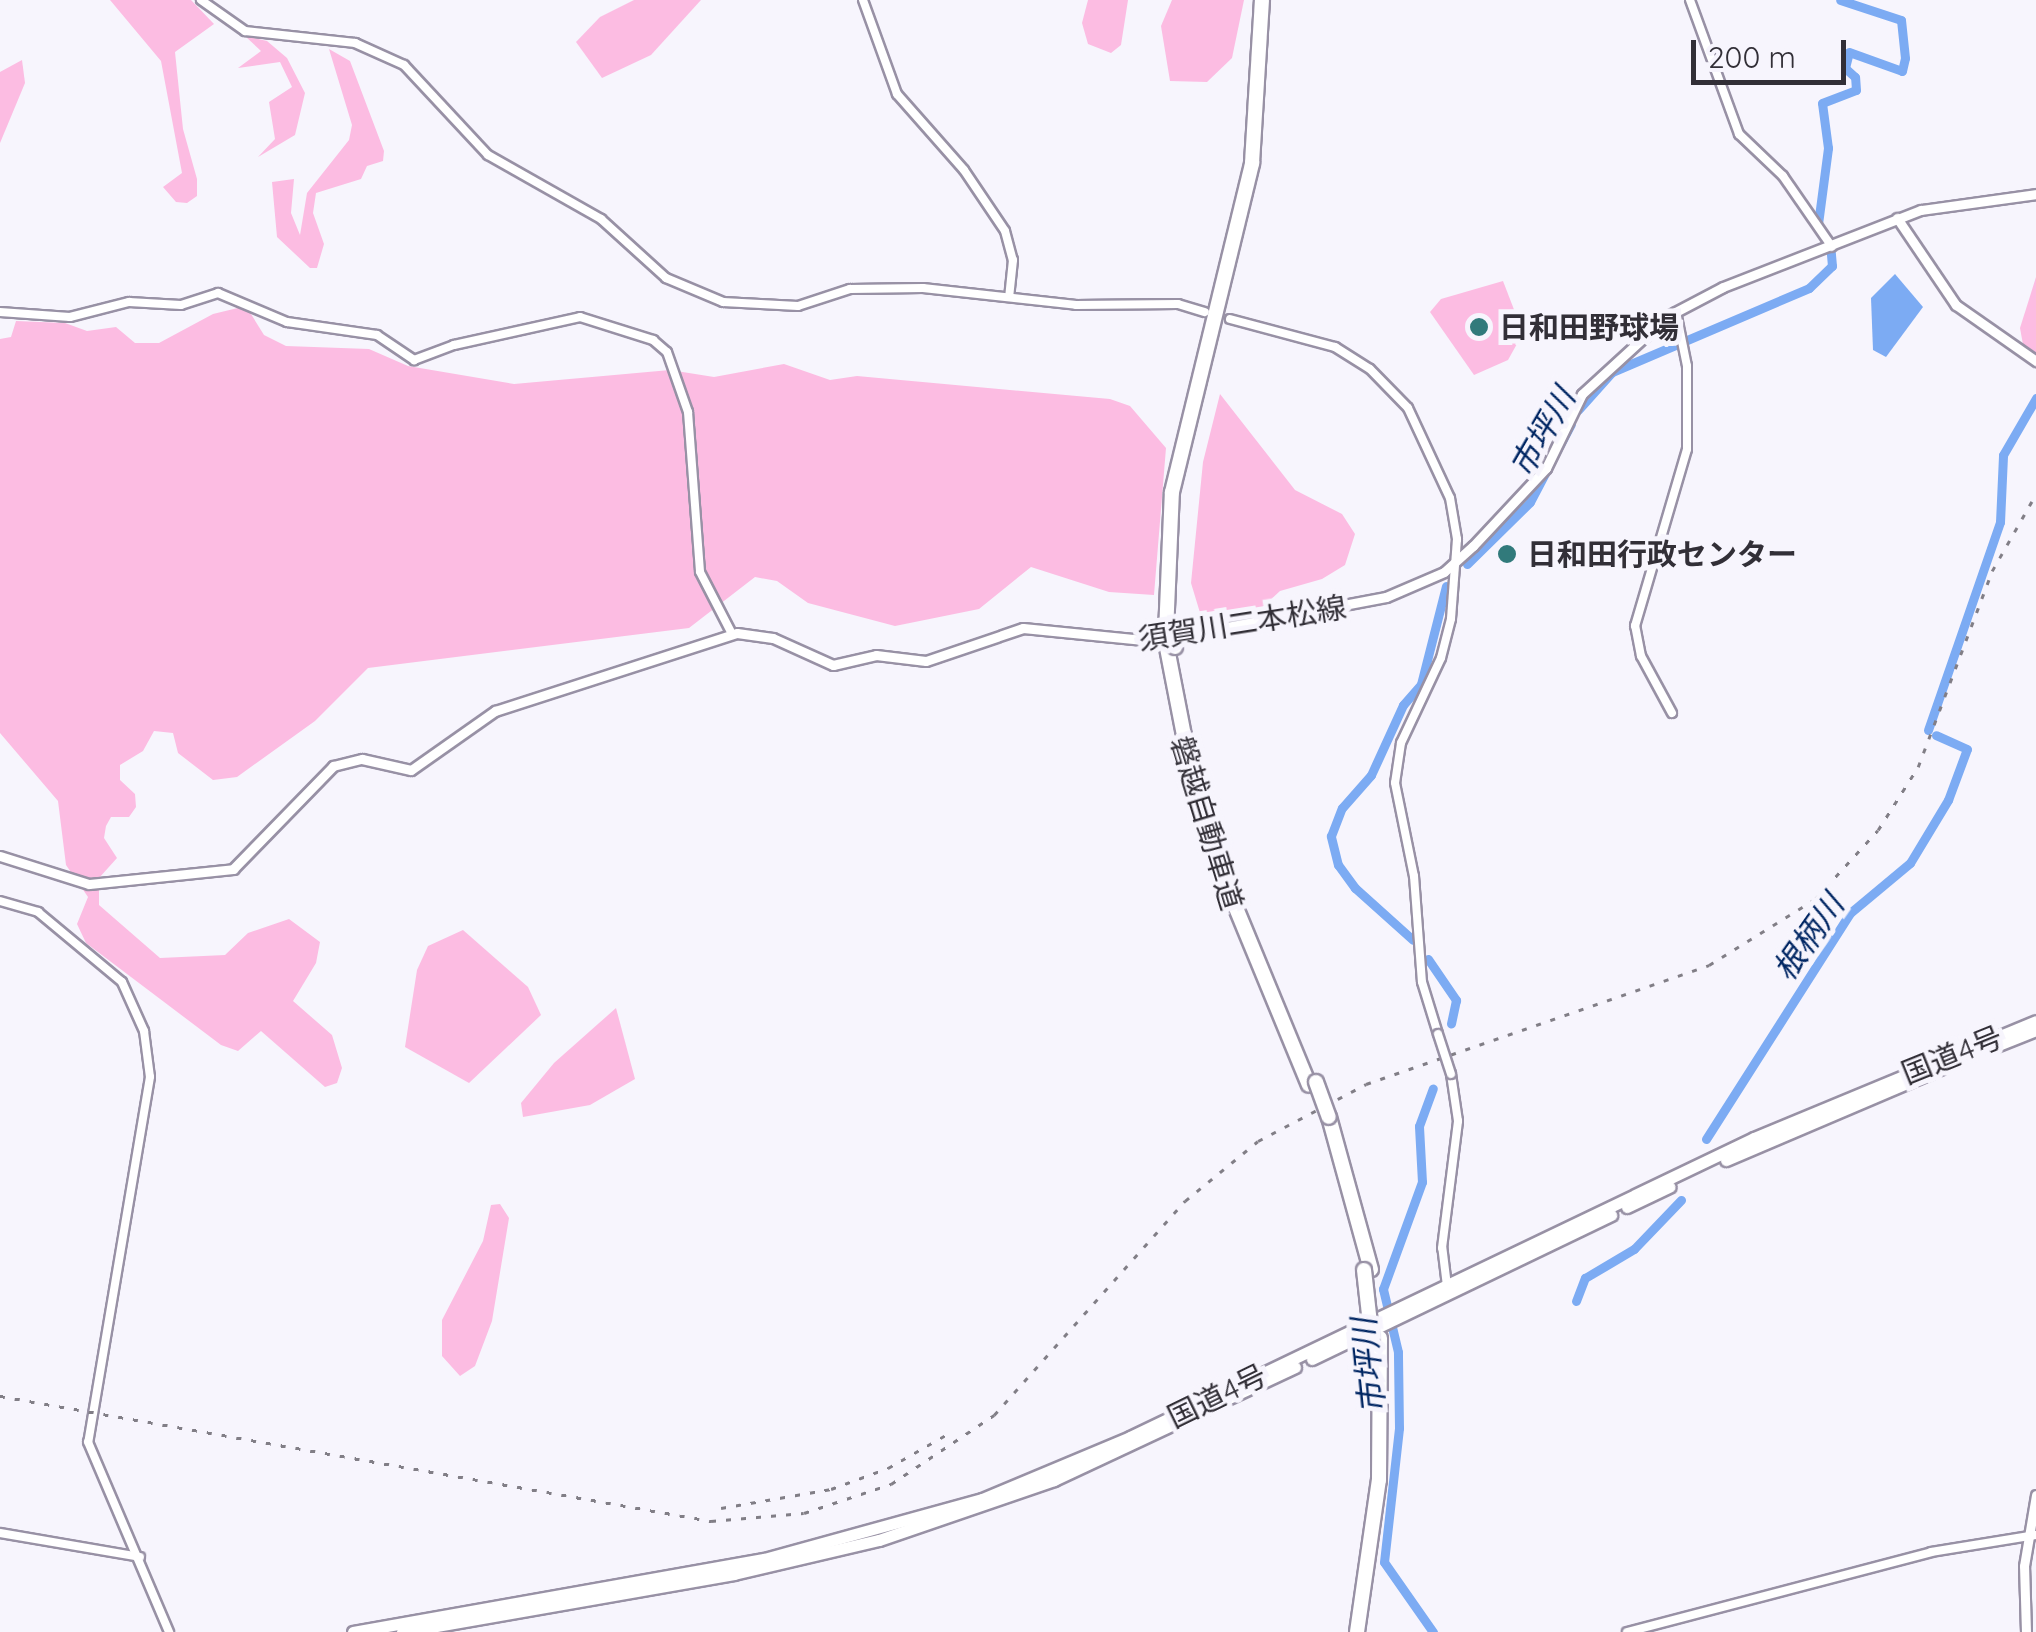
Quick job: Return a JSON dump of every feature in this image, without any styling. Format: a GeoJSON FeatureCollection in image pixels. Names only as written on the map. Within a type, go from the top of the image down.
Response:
{"type":"FeatureCollection","features":[{"type":"Feature","properties":{"kind":"highway","name":"磐越自動車道"},"geometry":{"type":"LineString","coordinates":[[1262,0],[1252,163],[1172,492],[1171,640],[1200,823],[1326,1118],[1367,1270],[1376,1340],[1380,1464],[1357,1632]]}},
{"type":"Feature","properties":{"kind":"highway","name":"磐越自動車道"},"geometry":{"type":"LineString","coordinates":[[1171,640],[1179,492],[1255,190],[1269,0]]}},
{"type":"Feature","properties":{"kind":"highway","name":"国道4号"},"geometry":{"type":"LineString","coordinates":[[352,1632],[748,1562],[920,1519],[1106,1449],[1754,1138],[2036,1021]]}},
{"type":"Feature","properties":{"kind":"highway","name":"国道4号"},"geometry":{"type":"LineString","coordinates":[[402,1632],[812,1558],[1022,1493],[1134,1446],[1756,1146],[2036,1030]]}},
{"type":"Feature","properties":{"kind":"highway","name":"磐越自動車道"},"geometry":{"type":"LineString","coordinates":[[1349,1632],[1374,1446],[1376,1340]]}},
{"type":"Feature","properties":{"kind":"main road","name":"須賀川二本松線"},"geometry":{"type":"LineString","coordinates":[[0,856],[89,884],[232,869],[332,766],[362,759],[411,770],[495,711],[732,634],[773,638],[838,665],[876,655],[930,661],[982,638],[1032,627],[1153,642],[1354,606],[1406,590],[1456,562],[1546,468],[1582,394],[1676,312],[1722,287],[1832,248],[1897,218],[1937,206],[2036,194]]}},
{"type":"Feature","properties":{"kind":"main road"},"geometry":{"type":"LineString","coordinates":[[1897,218],[1956,305],[2036,361]]}},
{"type":"Feature","properties":{"kind":"main road"},"geometry":{"type":"LineString","coordinates":[[2026,1632],[2036,1495]]}},
{"type":"Feature","properties":{"kind":"street"},"geometry":{"type":"LineString","coordinates":[[201,0],[244,31],[355,43],[404,65],[488,155],[601,219],[666,278],[703,296],[779,306],[861,288],[1076,305],[1178,304],[1206,312]]}},
{"type":"Feature","properties":{"kind":"street"},"geometry":{"type":"LineString","coordinates":[[863,0],[896,94],[964,170],[1005,231],[1012,260],[1009,297]]}},
{"type":"Feature","properties":{"kind":"street"},"geometry":{"type":"LineString","coordinates":[[1690,0],[1739,134],[1784,176],[1832,248]]}},
{"type":"Feature","properties":{"kind":"street"},"geometry":{"type":"LineString","coordinates":[[0,312],[70,317],[122,303],[173,306],[222,294],[287,322],[377,335],[414,360],[580,317],[653,340],[670,359],[688,412],[700,572],[732,634]]}},
{"type":"Feature","properties":{"kind":"street"},"geometry":{"type":"LineString","coordinates":[[1672,714],[1641,656],[1634,626],[1683,480],[1687,366],[1676,312]]}},
{"type":"Feature","properties":{"kind":"street"},"geometry":{"type":"LineString","coordinates":[[1230,319],[1335,347],[1395,390],[1442,472],[1455,522],[1456,562],[1444,646],[1401,743],[1395,775],[1414,876],[1422,982],[1451,1074],[1458,1122],[1442,1248],[1446,1286]]}},
{"type":"Feature","properties":{"kind":"street"},"geometry":{"type":"LineString","coordinates":[[0,901],[38,912],[122,982],[148,1051],[147,1095],[88,1447],[170,1632]]}},
{"type":"Feature","properties":{"kind":"street"},"geometry":{"type":"LineString","coordinates":[[0,1533],[140,1557]]}},
{"type":"Feature","properties":{"kind":"street"},"geometry":{"type":"LineString","coordinates":[[1627,1632],[1930,1552],[2032,1534]]}},
{"type":"Feature","properties":{"kind":"shaded area"},"geometry":{"type":"Polygon","coordinates":[[[110,0],[191,0],[214,24],[175,52],[183,129],[197,179],[197,196],[187,203],[176,202],[163,187],[182,173],[161,61],[110,0]]]}},
{"type":"Feature","properties":{"kind":"shaded area"},"geometry":{"type":"Polygon","coordinates":[[[634,0],[701,0],[651,55],[602,78],[576,42],[600,17],[634,0]]]}},
{"type":"Feature","properties":{"kind":"shaded area"},"geometry":{"type":"Polygon","coordinates":[[[1088,0],[1128,0],[1121,45],[1111,53],[1088,44],[1082,23],[1088,0]]]}},
{"type":"Feature","properties":{"kind":"shaded area"},"geometry":{"type":"Polygon","coordinates":[[[1172,0],[1244,0],[1232,58],[1207,82],[1170,81],[1161,26],[1172,0]]]}},
{"type":"Feature","properties":{"kind":"shaded area"},"geometry":{"type":"Polygon","coordinates":[[[245,36],[267,41],[287,58],[305,93],[295,135],[258,157],[275,139],[269,102],[292,87],[280,62],[238,68],[261,51],[245,36]]]}},
{"type":"Feature","properties":{"kind":"shaded area"},"geometry":{"type":"Polygon","coordinates":[[[329,49],[350,61],[384,151],[383,161],[367,166],[361,179],[316,193],[313,213],[324,244],[317,268],[310,268],[277,237],[272,182],[294,179],[291,213],[300,235],[307,193],[349,140],[352,125],[329,49]]]}},
{"type":"Feature","properties":{"kind":"shaded area"},"geometry":{"type":"Polygon","coordinates":[[[22,60],[25,83],[0,143],[0,72],[22,60]]]}},
{"type":"Feature","properties":{"kind":"shaded area"},"geometry":{"type":"Polygon","coordinates":[[[2036,277],[2036,357],[2024,350],[2020,328],[2036,277]]]}},
{"type":"Feature","properties":{"kind":"shaded area","name":"日和田野球場"},"geometry":{"type":"Polygon","coordinates":[[[1503,281],[1523,333],[1508,360],[1474,375],[1430,312],[1441,299],[1503,281]]]}},
{"type":"Feature","properties":{"kind":"shaded area"},"geometry":{"type":"Polygon","coordinates":[[[246,306],[264,335],[286,346],[369,349],[408,366],[514,384],[670,370],[714,377],[784,364],[830,380],[857,376],[1110,399],[1130,406],[1166,448],[1154,595],[1109,592],[1031,567],[979,609],[895,626],[808,603],[777,581],[755,577],[689,628],[368,668],[315,721],[237,777],[213,780],[178,753],[173,733],[154,731],[143,751],[120,765],[120,780],[135,794],[136,807],[129,817],[111,817],[106,826],[104,838],[117,858],[99,878],[99,905],[160,958],[225,955],[248,933],[289,919],[320,942],[316,963],[293,1001],[332,1035],[342,1068],[337,1083],[325,1087],[261,1031],[238,1051],[221,1045],[86,943],[77,924],[88,897],[66,865],[58,801],[0,733],[0,339],[11,337],[16,321],[65,323],[87,331],[116,327],[135,343],[159,343],[213,314],[246,306]]]}},
{"type":"Feature","properties":{"kind":"shaded area"},"geometry":{"type":"Polygon","coordinates":[[[1220,394],[1295,490],[1342,514],[1355,534],[1345,565],[1322,579],[1280,591],[1252,617],[1204,626],[1191,583],[1203,462],[1220,394]]]}},
{"type":"Feature","properties":{"kind":"shaded area"},"geometry":{"type":"Polygon","coordinates":[[[463,930],[528,987],[541,1015],[469,1083],[405,1047],[417,970],[428,946],[463,930]]]}},
{"type":"Feature","properties":{"kind":"shaded area"},"geometry":{"type":"Polygon","coordinates":[[[616,1008],[635,1079],[590,1105],[523,1117],[521,1103],[554,1063],[616,1008]]]}},
{"type":"Feature","properties":{"kind":"shaded area"},"geometry":{"type":"Polygon","coordinates":[[[500,1204],[509,1218],[492,1321],[475,1366],[460,1376],[442,1356],[442,1320],[483,1241],[491,1205],[500,1204]]]}},
{"type":"Feature","properties":{"kind":"water"},"geometry":{"type":"Polygon","coordinates":[[[1895,274],[1923,307],[1886,357],[1873,350],[1871,298],[1895,274]]]}},
{"type":"Feature","properties":{"kind":"waterway","name":"市坪川"},"geometry":{"type":"LineString","coordinates":[[1818,224],[1828,148],[1822,103],[1856,90],[1855,77],[1845,68],[1849,52],[1902,71],[1905,58],[1901,20],[1840,0]]}},
{"type":"Feature","properties":{"kind":"waterway","name":"市坪川"},"geometry":{"type":"LineString","coordinates":[[1578,410],[1612,372],[1809,288],[1832,266],[1830,241]]}},
{"type":"Feature","properties":{"kind":"waterway","name":"根柄川"},"geometry":{"type":"LineString","coordinates":[[1928,730],[2000,522],[2003,455],[2036,398]]}},
{"type":"Feature","properties":{"kind":"waterway","name":"市坪川"},"geometry":{"type":"LineString","coordinates":[[1467,564],[1530,502],[1571,424]]}},
{"type":"Feature","properties":{"kind":"waterway","name":"市坪川"},"geometry":{"type":"LineString","coordinates":[[1413,940],[1355,888],[1338,865],[1331,836],[1342,808],[1371,775],[1403,705],[1421,684],[1446,586]]}},
{"type":"Feature","properties":{"kind":"waterway","name":"根柄川"},"geometry":{"type":"LineString","coordinates":[[1706,1139],[1850,913],[1910,863],[1948,800],[1967,749],[1936,735]]}},
{"type":"Feature","properties":{"kind":"waterway","name":"市坪川"},"geometry":{"type":"LineString","coordinates":[[1428,959],[1456,1000],[1451,1023]]}},
{"type":"Feature","properties":{"kind":"waterway","name":"市坪川"},"geometry":{"type":"LineString","coordinates":[[1433,1088],[1419,1126],[1422,1182],[1383,1289],[1398,1352],[1399,1428],[1384,1562],[1433,1632]]}},
{"type":"Feature","properties":{"kind":"waterway","name":"根柄川"},"geometry":{"type":"LineString","coordinates":[[1576,1301],[1585,1278],[1634,1249],[1681,1200]]}},
{"type":"Feature","properties":{"kind":"railway"},"geometry":{"type":"LineString","coordinates":[[0,1396],[711,1521],[804,1513],[891,1484],[994,1415],[1185,1201],[1258,1141],[1366,1084],[1709,965],[1815,899],[1878,830],[1918,767],[1992,571],[2036,494]]}},
{"type":"Feature","properties":{"kind":"railway"},"geometry":{"type":"LineString","coordinates":[[721,1508],[831,1489],[888,1468],[951,1432]]}},
{"type":"Feature","properties":{"kind":"place","name":"日和田野球場"},"geometry":{"type":"Point","coordinates":[1479,327]}},
{"type":"Feature","properties":{"kind":"place","name":"日和田行政センター"},"geometry":{"type":"Point","coordinates":[1507,554]}}]}
